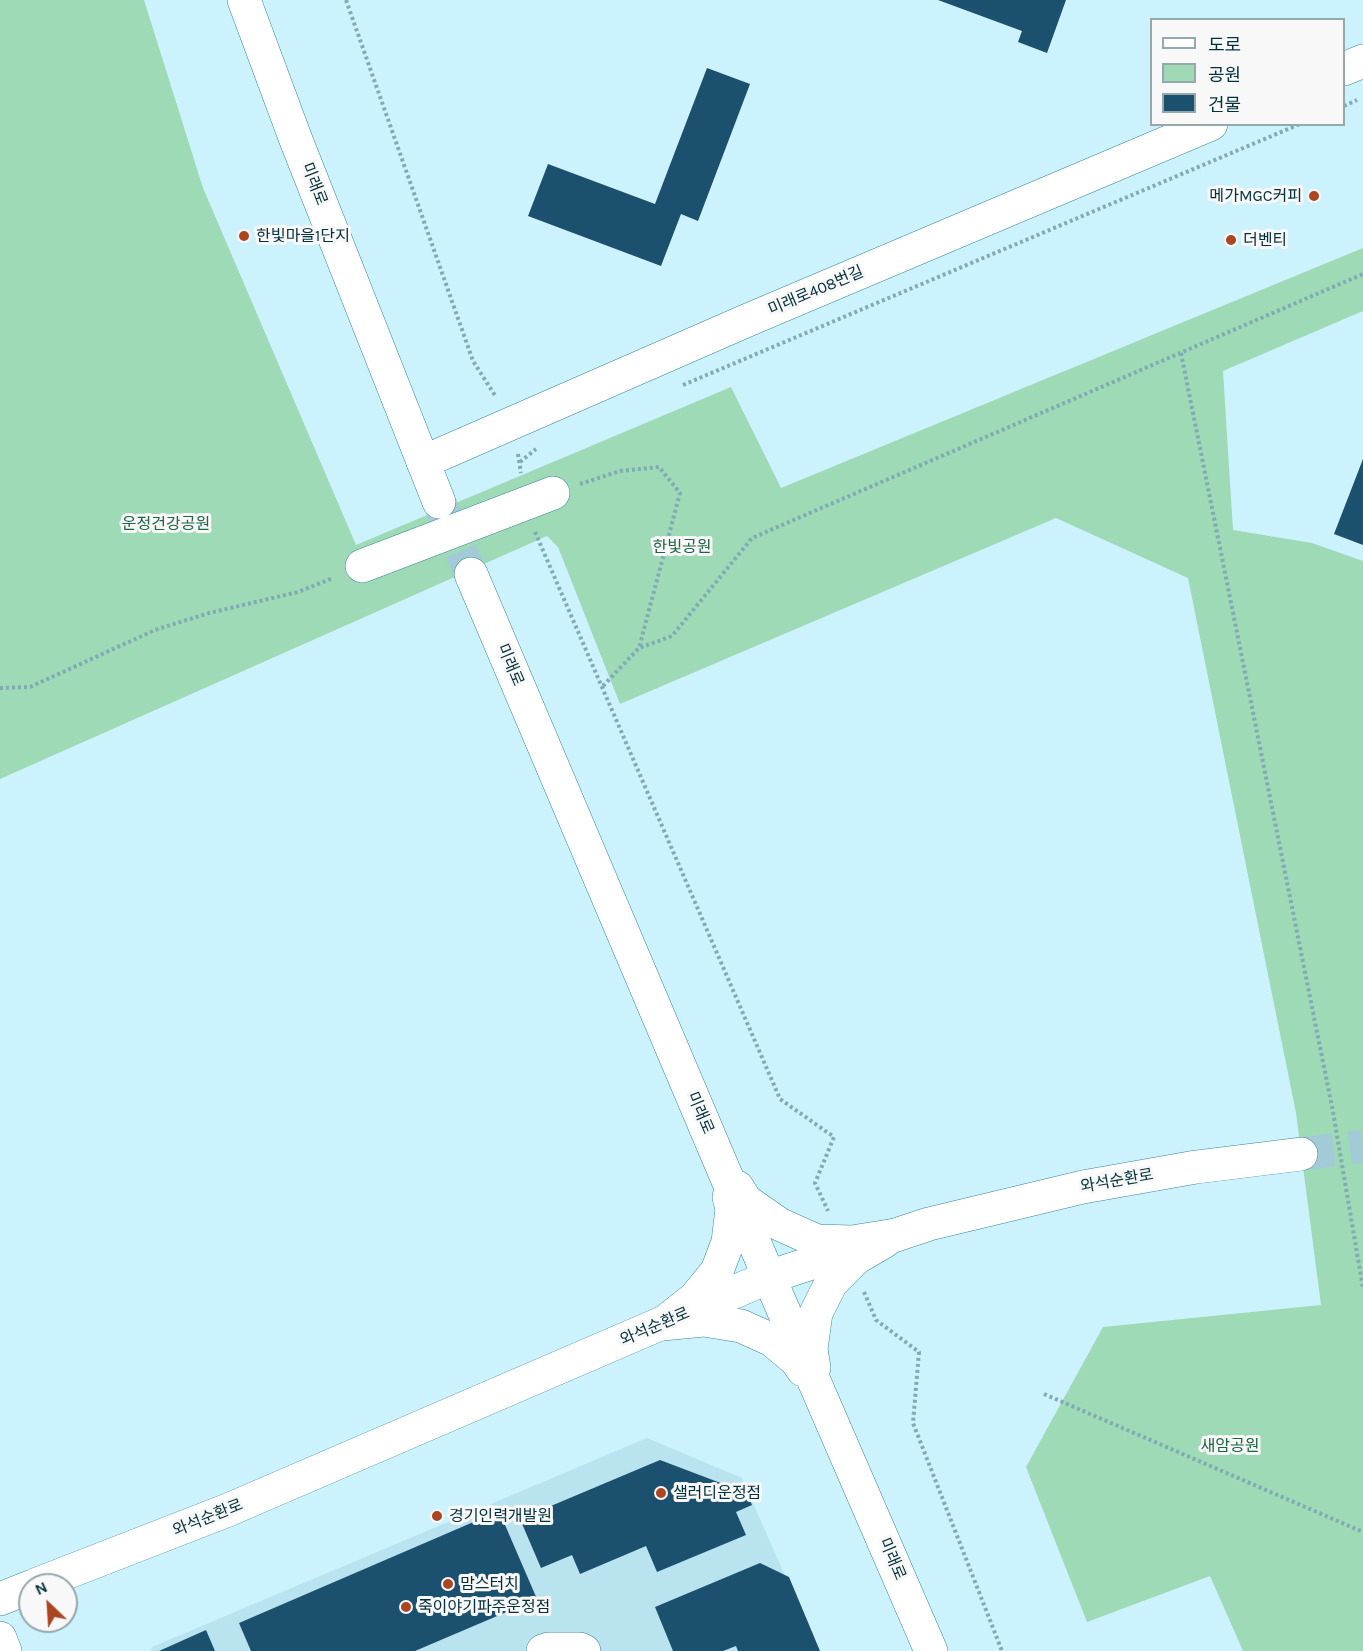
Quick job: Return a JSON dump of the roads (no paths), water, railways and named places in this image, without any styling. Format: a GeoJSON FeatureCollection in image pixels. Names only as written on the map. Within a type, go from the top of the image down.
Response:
{"type":"FeatureCollection","features":[{"type":"Feature","properties":{"kind":"street","name":"미래로"},"geometry":{"type":"LineString","coordinates":[[244,0],[296,140],[440,502]]}},
{"type":"Feature","properties":{"kind":"street"},"geometry":{"type":"LineString","coordinates":[[1345,69],[1363,61]]}},
{"type":"Feature","properties":{"kind":"street","name":"미래로408번길"},"geometry":{"type":"LineString","coordinates":[[423,462],[748,320],[1206,126]]}},
{"type":"Feature","properties":{"kind":"street"},"geometry":{"type":"LineString","coordinates":[[362,566],[553,493]]}},
{"type":"Feature","properties":{"kind":"street","name":"미래로"},"geometry":{"type":"LineString","coordinates":[[471,574],[769,1277],[931,1651]]}},
{"type":"Feature","properties":{"kind":"street","name":"와석순환로"},"geometry":{"type":"LineString","coordinates":[[66,1573],[228,1510],[769,1277],[929,1224],[1083,1187],[1196,1167],[1301,1154]]}},
{"type":"Feature","properties":{"kind":"street"},"geometry":{"type":"LineString","coordinates":[[722,1166],[746,1201],[778,1224],[847,1252],[856,1258],[896,1235]]}},
{"type":"Feature","properties":{"kind":"street"},"geometry":{"type":"LineString","coordinates":[[662,1324],[695,1298],[717,1271],[729,1242],[732,1209],[722,1166]]}},
{"type":"Feature","properties":{"kind":"street"},"geometry":{"type":"LineString","coordinates":[[818,1390],[811,1349],[816,1313],[847,1252]]}},
{"type":"Feature","properties":{"kind":"street"},"geometry":{"type":"LineString","coordinates":[[662,1324],[704,1320],[741,1326],[772,1340],[796,1360],[818,1390]]}},
{"type":"Feature","properties":{"kind":"street"},"geometry":{"type":"LineString","coordinates":[[0,1599],[18,1592]]}},
{"type":"Feature","properties":{"kind":"street"},"geometry":{"type":"LineString","coordinates":[[0,1638],[5,1651]]}},
{"type":"Feature","properties":{"kind":"street"},"geometry":{"type":"LineString","coordinates":[[543,1651],[549,1648],[584,1651]]}},
{"type":"Feature","properties":{"kind":"tunnel"},"geometry":{"type":"LineString","coordinates":[[441,506],[471,574]]}},
{"type":"Feature","properties":{"kind":"tunnel"},"geometry":{"type":"LineString","coordinates":[[1301,1154],[1363,1146]]}},
{"type":"Feature","properties":{"kind":"place","name":"메가MGC커피"},"geometry":{"type":"Point","coordinates":[1314,196]}},
{"type":"Feature","properties":{"kind":"place","name":"한빛마을1단지"},"geometry":{"type":"Point","coordinates":[244,236]}},
{"type":"Feature","properties":{"kind":"place","name":"더벤티"},"geometry":{"type":"Point","coordinates":[1231,240]}},
{"type":"Feature","properties":{"kind":"place","name":"샐러디운정점"},"geometry":{"type":"Point","coordinates":[661,1493]}},
{"type":"Feature","properties":{"kind":"place","name":"경기인력개발원"},"geometry":{"type":"Point","coordinates":[437,1516]}},
{"type":"Feature","properties":{"kind":"place","name":"맘스터치"},"geometry":{"type":"Point","coordinates":[448,1584]}},
{"type":"Feature","properties":{"kind":"place","name":"죽이야기파주운정점"},"geometry":{"type":"Point","coordinates":[406,1607]}},
{"type":"Feature","properties":{"kind":"park label","name":"운정건강공원"},"geometry":{"type":"Point","coordinates":[166,524]}},
{"type":"Feature","properties":{"kind":"park label","name":"한빛공원"},"geometry":{"type":"Point","coordinates":[682,547]}},
{"type":"Feature","properties":{"kind":"park label","name":"새암공원"},"geometry":{"type":"Point","coordinates":[1230,1446]}}]}
